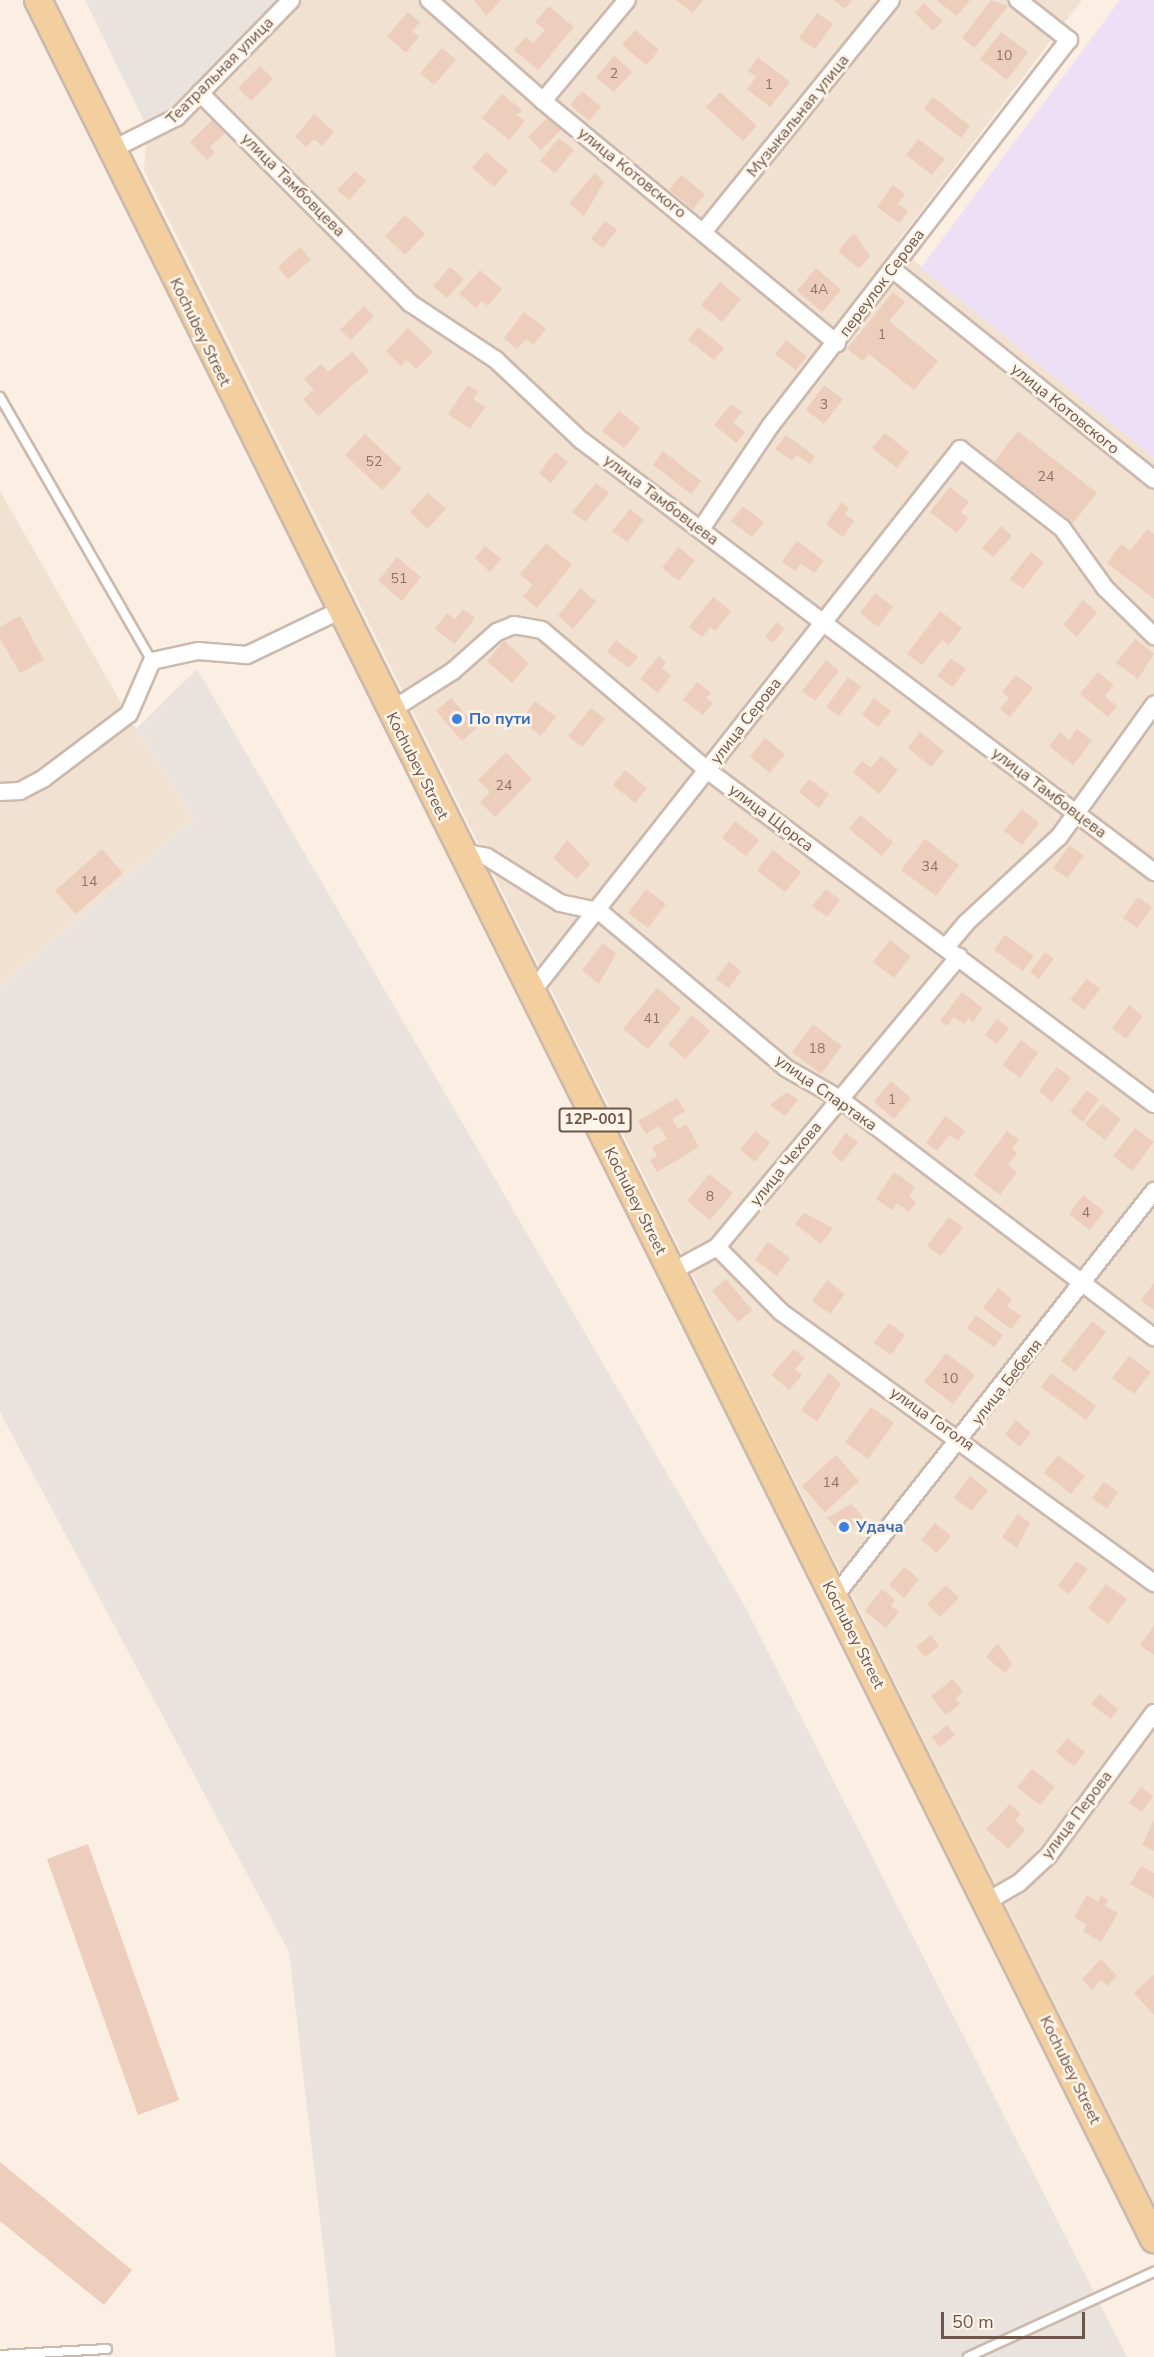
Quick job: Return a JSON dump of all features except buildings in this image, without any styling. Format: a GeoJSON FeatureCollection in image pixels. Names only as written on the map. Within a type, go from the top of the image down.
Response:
{"type":"FeatureCollection","features":[{"type":"Feature","properties":{"kind":"main road","name":"Kochubey Street"},"geometry":{"type":"LineString","coordinates":[[38,0],[339,611],[1154,2239]]}},
{"type":"Feature","properties":{"kind":"street","name":"Театральная улица"},"geometry":{"type":"LineString","coordinates":[[111,150],[166,125],[291,0]]}},
{"type":"Feature","properties":{"kind":"street","name":"улица Котовского"},"geometry":{"type":"LineString","coordinates":[[429,0],[543,101],[704,231],[837,343]]}},
{"type":"Feature","properties":{"kind":"street"},"geometry":{"type":"LineString","coordinates":[[543,101],[627,0]]}},
{"type":"Feature","properties":{"kind":"street","name":"Музыкальная улица"},"geometry":{"type":"LineString","coordinates":[[704,231],[891,0]]}},
{"type":"Feature","properties":{"kind":"street","name":"переулок Серова"},"geometry":{"type":"LineString","coordinates":[[701,529],[771,424],[837,343],[1069,40],[1018,0]]}},
{"type":"Feature","properties":{"kind":"street","name":"улица Тамбовцева"},"geometry":{"type":"LineString","coordinates":[[200,93],[390,285],[496,360],[581,440],[701,529],[822,624],[1154,872]]}},
{"type":"Feature","properties":{"kind":"street","name":"улица Котовского"},"geometry":{"type":"LineString","coordinates":[[892,269],[1154,480]]}},
{"type":"Feature","properties":{"kind":"street","name":"улица Серова"},"geometry":{"type":"LineString","coordinates":[[531,993],[598,911],[960,449],[1062,528],[1105,588],[1154,636]]}},
{"type":"Feature","properties":{"kind":"street"},"geometry":{"type":"LineString","coordinates":[[0,792],[20,791],[44,778],[129,714],[152,661],[198,651],[247,655],[339,611]]}},
{"type":"Feature","properties":{"kind":"street","name":"улица Щорса"},"geometry":{"type":"LineString","coordinates":[[390,711],[453,671],[497,632],[529,625],[559,643],[707,770],[1154,1104]]}},
{"type":"Feature","properties":{"kind":"street","name":"улица Чехова"},"geometry":{"type":"LineString","coordinates":[[671,1272],[717,1247],[840,1099],[952,952],[1077,814],[1154,705]]}},
{"type":"Feature","properties":{"kind":"street","name":"улица Спартака"},"geometry":{"type":"LineString","coordinates":[[460,852],[487,857],[560,903],[598,911],[786,1068],[840,1099],[1083,1285],[1154,1336]]}},
{"type":"Feature","properties":{"kind":"street","name":"улица Бебеля"},"geometry":{"type":"LineString","coordinates":[[834,1597],[962,1440],[1154,1191]]}},
{"type":"Feature","properties":{"kind":"street","name":"улица Гоголя"},"geometry":{"type":"LineString","coordinates":[[717,1247],[781,1312],[962,1440],[1154,1583]]}},
{"type":"Feature","properties":{"kind":"street","name":"улица Перова"},"geometry":{"type":"LineString","coordinates":[[986,1902],[1019,1883],[1048,1856],[1154,1713]]}},
{"type":"Feature","properties":{"kind":"lane"},"geometry":{"type":"LineString","coordinates":[[0,397],[152,661]]}},
{"type":"Feature","properties":{"kind":"lane"},"geometry":{"type":"LineString","coordinates":[[968,2357],[1154,2272]]}},
{"type":"Feature","properties":{"kind":"lane"},"geometry":{"type":"LineString","coordinates":[[0,2355],[106,2349]]}},
{"type":"Feature","properties":{"kind":"shaded area"},"geometry":{"type":"Polygon","coordinates":[[[85,0],[282,0],[147,127],[85,0]]]}},
{"type":"Feature","properties":{"kind":"shaded area"},"geometry":{"type":"Polygon","coordinates":[[[282,0],[1082,0],[895,245],[1154,458],[1154,2203],[144,170],[147,127],[282,0]]]}},
{"type":"Feature","properties":{"kind":"shaded area"},"geometry":{"type":"Polygon","coordinates":[[[1120,0],[1154,0],[1154,458],[921,268],[1120,0]]]}},
{"type":"Feature","properties":{"kind":"shaded area"},"geometry":{"type":"Polygon","coordinates":[[[0,491],[136,729],[194,818],[0,986],[0,491]]]}},
{"type":"Feature","properties":{"kind":"shaded area"},"geometry":{"type":"Polygon","coordinates":[[[197,669],[744,1605],[1127,2357],[336,2357],[289,1952],[0,1412],[0,986],[194,818],[136,729],[197,669]]]}},
{"type":"Feature","properties":{"kind":"place","name":"По пути"},"geometry":{"type":"Point","coordinates":[457,719]}},
{"type":"Feature","properties":{"kind":"place","name":"Удача"},"geometry":{"type":"Point","coordinates":[844,1527]}}]}
